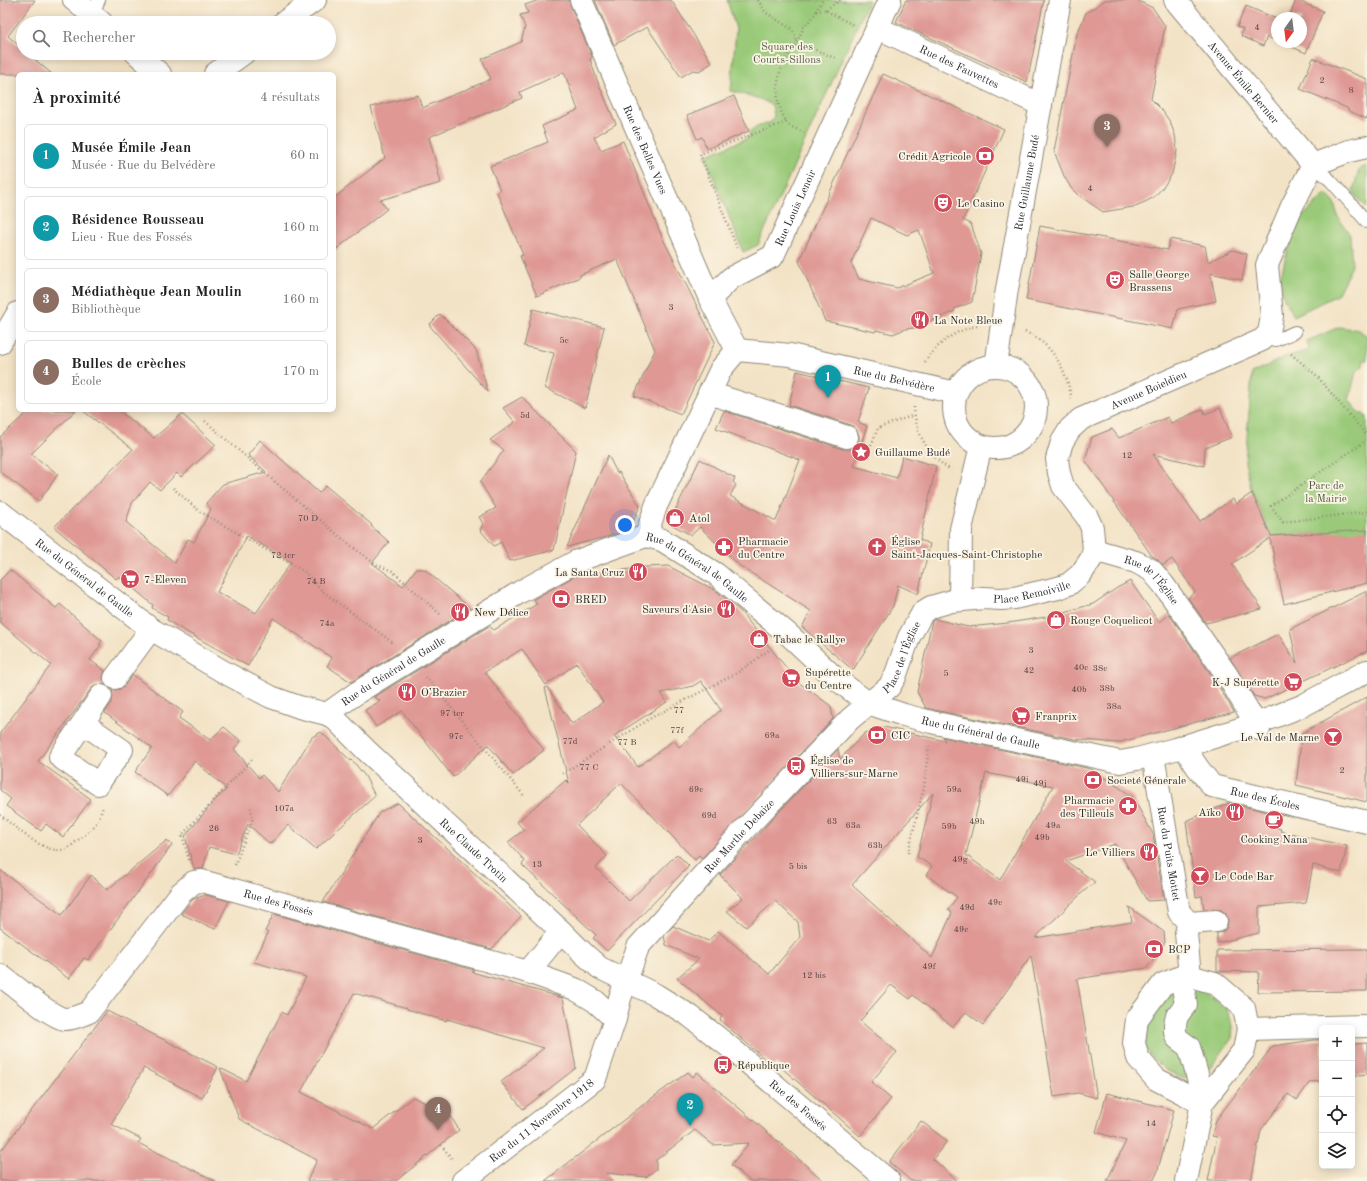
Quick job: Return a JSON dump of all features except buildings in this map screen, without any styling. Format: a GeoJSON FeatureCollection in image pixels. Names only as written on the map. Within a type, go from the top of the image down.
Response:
{"type":"FeatureCollection","features":[{"type":"Feature","properties":{"kind":"street"},"geometry":{"type":"LineString","coordinates":[[74,0],[98,12]]}},
{"type":"Feature","properties":{"kind":"street"},"geometry":{"type":"LineString","coordinates":[[293,16],[315,0]]}},
{"type":"Feature","properties":{"kind":"street","name":"Rue des Belles Vues"},"geometry":{"type":"LineString","coordinates":[[581,0],[710,299]]}},
{"type":"Feature","properties":{"kind":"street","name":"Rue Louis Lenoir"},"geometry":{"type":"LineString","coordinates":[[710,299],[731,278],[773,256],[867,27],[890,0]]}},
{"type":"Feature","properties":{"kind":"street","name":"Rue Guillaume Budé"},"geometry":{"type":"LineString","coordinates":[[996,366],[1007,289],[1060,0]]}},
{"type":"Feature","properties":{"kind":"street","name":"Avenue Émile Bernier"},"geometry":{"type":"LineString","coordinates":[[1175,0],[1313,164]]}},
{"type":"Feature","properties":{"kind":"street","name":"Rue des Fauvettes"},"geometry":{"type":"LineString","coordinates":[[867,27],[1041,105]]}},
{"type":"Feature","properties":{"kind":"street"},"geometry":{"type":"LineString","coordinates":[[144,60],[158,72]]}},
{"type":"Feature","properties":{"kind":"street"},"geometry":{"type":"LineString","coordinates":[[218,72],[234,60]]}},
{"type":"Feature","properties":{"kind":"street"},"geometry":{"type":"LineString","coordinates":[[1272,336],[1272,316],[1267,265],[1292,206],[1313,164],[1367,146]]}},
{"type":"Feature","properties":{"kind":"street"},"geometry":{"type":"LineString","coordinates":[[646,536],[659,499],[721,369],[737,350],[710,299]]}},
{"type":"Feature","properties":{"kind":"street"},"geometry":{"type":"LineString","coordinates":[[0,343],[16,316]]}},
{"type":"Feature","properties":{"kind":"street","name":"Avenue Boieldieu"},"geometry":{"type":"LineString","coordinates":[[1062,442],[1070,429],[1081,419],[1272,336]]}},
{"type":"Feature","properties":{"kind":"street","name":"Rue du Belvédère"},"geometry":{"type":"LineString","coordinates":[[737,350],[790,355],[956,393]]}},
{"type":"Feature","properties":{"kind":"street"},"geometry":{"type":"LineString","coordinates":[[996,366],[1008,368],[1020,374],[1028,383],[1034,395],[1036,408],[1034,420],[1028,431],[1018,440],[1007,446],[994,448],[981,446],[970,439],[961,430],[955,419],[954,406],[956,393],[962,382],[971,373],[983,367],[996,366]]}},
{"type":"Feature","properties":{"kind":"street"},"geometry":{"type":"LineString","coordinates":[[709,394],[847,437]]}},
{"type":"Feature","properties":{"kind":"street"},"geometry":{"type":"LineString","coordinates":[[1031,425],[1062,442],[1057,459],[1059,473],[1063,486],[1087,517],[1093,534],[1094,550]]}},
{"type":"Feature","properties":{"kind":"street"},"geometry":{"type":"LineString","coordinates":[[956,600],[961,529],[981,446]]}},
{"type":"Feature","properties":{"kind":"street","name":"Rue du Général de Gaulle"},"geometry":{"type":"LineString","coordinates":[[0,512],[151,629],[224,672],[271,697],[298,707],[327,714],[358,692],[520,592],[577,561],[646,536],[662,540],[716,574],[789,635],[835,678],[868,703],[931,722],[1120,762],[1153,755],[1257,727],[1302,706],[1367,671]]}},
{"type":"Feature","properties":{"kind":"street","name":"Place Remoiville"},"geometry":{"type":"LineString","coordinates":[[956,600],[1014,598],[1058,588],[1075,580],[1081,574],[1091,559],[1094,550]]}},
{"type":"Feature","properties":{"kind":"street","name":"Rue de l'Église"},"geometry":{"type":"LineString","coordinates":[[1094,550],[1136,562],[1151,570],[1163,584],[1226,675],[1257,727]]}},
{"type":"Feature","properties":{"kind":"street","name":"Place de l'Église"},"geometry":{"type":"LineString","coordinates":[[868,703],[889,687],[895,677],[909,637],[923,612],[931,607],[956,600]]}},
{"type":"Feature","properties":{"kind":"street"},"geometry":{"type":"LineString","coordinates":[[115,678],[151,629]]}},
{"type":"Feature","properties":{"kind":"street"},"geometry":{"type":"LineString","coordinates":[[83,723],[122,750],[98,784],[60,757],[101,696]]}},
{"type":"Feature","properties":{"kind":"street","name":"Rue Marthe Debaize"},"geometry":{"type":"LineString","coordinates":[[626,980],[638,947],[741,833],[850,719],[868,703]]}},
{"type":"Feature","properties":{"kind":"street","name":"Rue Claude Trotin"},"geometry":{"type":"LineString","coordinates":[[327,714],[340,723],[366,750],[561,931],[582,953],[600,968],[626,980]]}},
{"type":"Feature","properties":{"kind":"street","name":"Rue des Écoles"},"geometry":{"type":"LineString","coordinates":[[1183,746],[1212,786],[1367,822]]}},
{"type":"Feature","properties":{"kind":"street","name":"Rue du Puits Mottet"},"geometry":{"type":"LineString","coordinates":[[1153,755],[1179,912],[1189,923]]}},
{"type":"Feature","properties":{"kind":"street","name":"Rue des Fossés"},"geometry":{"type":"LineString","coordinates":[[194,882],[202,881],[528,972],[575,989],[595,1001],[616,1019]]}},
{"type":"Feature","properties":{"kind":"street"},"geometry":{"type":"LineString","coordinates":[[0,975],[52,1014],[64,1019],[76,1018],[89,1012],[182,892],[194,882]]}},
{"type":"Feature","properties":{"kind":"street"},"geometry":{"type":"LineString","coordinates":[[1186,1181],[1202,1103],[1198,1078],[1189,1047],[1177,1038],[1175,1032],[1177,1016],[1186,1004],[1186,933],[1189,923],[1216,920]]}},
{"type":"Feature","properties":{"kind":"street"},"geometry":{"type":"LineString","coordinates":[[528,972],[561,931]]}},
{"type":"Feature","properties":{"kind":"street"},"geometry":{"type":"LineString","coordinates":[[1186,976],[1215,983],[1244,1008],[1248,1029],[1244,1050],[1202,1103],[1156,1079],[1138,1058],[1134,1043],[1138,1019],[1163,984],[1186,976]]}},
{"type":"Feature","properties":{"kind":"street","name":"Rue du 11 Novembre 1918"},"geometry":{"type":"LineString","coordinates":[[459,1171],[595,1079],[616,1019],[620,998],[626,980]]}},
{"type":"Feature","properties":{"kind":"street","name":"Rue des Fossés"},"geometry":{"type":"LineString","coordinates":[[626,980],[656,995],[690,1016],[727,1045],[889,1181]]}},
{"type":"Feature","properties":{"kind":"street"},"geometry":{"type":"LineString","coordinates":[[1248,1029],[1367,1026]]}},
{"type":"Feature","properties":{"kind":"lane"},"geometry":{"type":"LineString","coordinates":[[1313,164],[1331,181],[1367,222]]}},
{"type":"Feature","properties":{"kind":"lane"},"geometry":{"type":"LineString","coordinates":[[1272,336],[1295,332]]}},
{"type":"Feature","properties":{"kind":"path"},"geometry":{"type":"LineString","coordinates":[[758,0],[765,12],[793,30],[797,42],[841,61]]}},
{"type":"Feature","properties":{"kind":"path"},"geometry":{"type":"LineString","coordinates":[[808,135],[788,125],[786,122],[778,102],[777,88],[780,72],[785,60],[822,0]]}},
{"type":"Feature","properties":{"kind":"path"},"geometry":{"type":"LineString","coordinates":[[816,11],[825,10],[840,0]]}},
{"type":"Feature","properties":{"kind":"path"},"geometry":{"type":"LineString","coordinates":[[825,10],[867,27]]}},
{"type":"Feature","properties":{"kind":"path"},"geometry":{"type":"LineString","coordinates":[[738,249],[700,154],[786,122]]}},
{"type":"Feature","properties":{"kind":"path"},"geometry":{"type":"LineString","coordinates":[[797,134],[798,130]]}},
{"type":"Feature","properties":{"kind":"path"},"geometry":{"type":"LineString","coordinates":[[1272,336],[1316,375],[1367,436]]}},
{"type":"Feature","properties":{"kind":"path"},"geometry":{"type":"LineString","coordinates":[[872,445],[878,428],[914,415]]}},
{"type":"Feature","properties":{"kind":"path"},"geometry":{"type":"LineString","coordinates":[[205,420],[345,541],[375,564],[392,571],[458,631]]}},
{"type":"Feature","properties":{"kind":"path"},"geometry":{"type":"LineString","coordinates":[[1367,440],[1271,506],[1283,522],[1367,512]]}},
{"type":"Feature","properties":{"kind":"path"},"geometry":{"type":"LineString","coordinates":[[173,488],[199,511],[305,572],[322,591],[387,638],[412,660],[525,797]]}},
{"type":"Feature","properties":{"kind":"path"},"geometry":{"type":"LineString","coordinates":[[562,774],[650,718],[737,673],[789,635]]}},
{"type":"Feature","properties":{"kind":"path"},"geometry":{"type":"LineString","coordinates":[[908,852],[924,787],[931,722]]}},
{"type":"Feature","properties":{"kind":"path"},"geometry":{"type":"LineString","coordinates":[[194,882],[182,834],[254,757]]}},
{"type":"Feature","properties":{"kind":"path"},"geometry":{"type":"LineString","coordinates":[[0,815],[41,846],[53,850],[66,849],[94,828],[101,813],[104,799],[98,784]]}},
{"type":"Feature","properties":{"kind":"path"},"geometry":{"type":"LineString","coordinates":[[227,888],[253,818],[250,805]]}},
{"type":"Feature","properties":{"kind":"path"},"geometry":{"type":"LineString","coordinates":[[441,1145],[459,1171]]}},
{"type":"Feature","properties":{"kind":"green space","name":"Square des Courts-Sillons"},"geometry":{"type":"Polygon","coordinates":[[[727,0],[869,0],[758,245],[743,252],[705,156],[750,137],[749,133],[757,127],[771,122],[774,116],[772,105],[760,99],[731,91],[736,29],[727,0]]]}},
{"type":"Feature","properties":{"kind":"green space"},"geometry":{"type":"Polygon","coordinates":[[[1367,166],[1367,208],[1358,199],[1353,191],[1359,169],[1367,166]]]}},
{"type":"Feature","properties":{"kind":"green space"},"geometry":{"type":"Polygon","coordinates":[[[1326,194],[1334,202],[1338,217],[1350,235],[1352,266],[1337,295],[1294,316],[1283,296],[1280,279],[1290,241],[1302,217],[1326,194]]]}},
{"type":"Feature","properties":{"kind":"green space","name":"Parc de la Mairie"},"geometry":{"type":"Polygon","coordinates":[[[1339,327],[1359,330],[1367,336],[1367,360],[1364,360],[1363,366],[1356,372],[1349,400],[1357,410],[1367,417],[1367,531],[1270,536],[1251,488],[1245,462],[1252,373],[1285,357],[1309,350],[1307,341],[1339,327]]]}},
{"type":"Feature","properties":{"kind":"green space"},"geometry":{"type":"Polygon","coordinates":[[[1183,986],[1202,990],[1219,1002],[1227,1009],[1233,1026],[1232,1038],[1212,1066],[1206,1073],[1192,1079],[1182,1078],[1164,1069],[1149,1054],[1144,1044],[1146,1026],[1169,991],[1183,986]]]}},
{"type":"Feature","properties":{"kind":"place","name":"Médiathèque Jean Moulin"},"geometry":{"type":"Point","coordinates":[1107,147]}},
{"type":"Feature","properties":{"kind":"place","name":"Crédit Agricole"},"geometry":{"type":"Point","coordinates":[985,156]}},
{"type":"Feature","properties":{"kind":"place","name":"Le Casino"},"geometry":{"type":"Point","coordinates":[943,203]}},
{"type":"Feature","properties":{"kind":"place","name":"Salle George Brassens"},"geometry":{"type":"Point","coordinates":[1115,280]}},
{"type":"Feature","properties":{"kind":"place","name":"La Note Bleue"},"geometry":{"type":"Point","coordinates":[920,320]}},
{"type":"Feature","properties":{"kind":"place","name":"Musée Émile Jean"},"geometry":{"type":"Point","coordinates":[828,398]}},
{"type":"Feature","properties":{"kind":"place","name":"Guillaume Budé"},"geometry":{"type":"Point","coordinates":[861,452]}},
{"type":"Feature","properties":{"kind":"place","name":"Atol"},"geometry":{"type":"Point","coordinates":[675,518]}},
{"type":"Feature","properties":{"kind":"place","name":"Pharmacie du Centre"},"geometry":{"type":"Point","coordinates":[724,547]}},
{"type":"Feature","properties":{"kind":"place","name":"Église Saint-Jacques-Saint-Christophe"},"geometry":{"type":"Point","coordinates":[877,547]}},
{"type":"Feature","properties":{"kind":"place","name":"La Santa Cruz"},"geometry":{"type":"Point","coordinates":[638,572]}},
{"type":"Feature","properties":{"kind":"place","name":"7-Eleven"},"geometry":{"type":"Point","coordinates":[130,579]}},
{"type":"Feature","properties":{"kind":"place","name":"BRED"},"geometry":{"type":"Point","coordinates":[561,599]}},
{"type":"Feature","properties":{"kind":"place","name":"Saveurs d'Asie"},"geometry":{"type":"Point","coordinates":[726,609]}},
{"type":"Feature","properties":{"kind":"place","name":"New Délice"},"geometry":{"type":"Point","coordinates":[460,612]}},
{"type":"Feature","properties":{"kind":"place","name":"Rouge Coquelicot"},"geometry":{"type":"Point","coordinates":[1056,620]}},
{"type":"Feature","properties":{"kind":"place","name":"Tabac le Rallye"},"geometry":{"type":"Point","coordinates":[759,639]}},
{"type":"Feature","properties":{"kind":"place","name":"Supérette du Centre"},"geometry":{"type":"Point","coordinates":[791,678]}},
{"type":"Feature","properties":{"kind":"place","name":"K-J Supérette"},"geometry":{"type":"Point","coordinates":[1293,682]}},
{"type":"Feature","properties":{"kind":"place","name":"O’Brazier"},"geometry":{"type":"Point","coordinates":[407,692]}},
{"type":"Feature","properties":{"kind":"place","name":"Franprix"},"geometry":{"type":"Point","coordinates":[1021,716]}},
{"type":"Feature","properties":{"kind":"place","name":"CIC"},"geometry":{"type":"Point","coordinates":[877,735]}},
{"type":"Feature","properties":{"kind":"place","name":"Le Val de Marne"},"geometry":{"type":"Point","coordinates":[1333,737]}},
{"type":"Feature","properties":{"kind":"place","name":"Église de Villiers-sur-Marne"},"geometry":{"type":"Point","coordinates":[796,766]}},
{"type":"Feature","properties":{"kind":"place","name":"Societé Génerale"},"geometry":{"type":"Point","coordinates":[1093,780]}},
{"type":"Feature","properties":{"kind":"place","name":"Pharmacie des Tilleuls"},"geometry":{"type":"Point","coordinates":[1128,806]}},
{"type":"Feature","properties":{"kind":"place","name":"Aïko"},"geometry":{"type":"Point","coordinates":[1235,812]}},
{"type":"Feature","properties":{"kind":"place","name":"Cooking Nana"},"geometry":{"type":"Point","coordinates":[1274,820]}},
{"type":"Feature","properties":{"kind":"place","name":"Le Villiers"},"geometry":{"type":"Point","coordinates":[1149,852]}},
{"type":"Feature","properties":{"kind":"place","name":"Le Code Bar"},"geometry":{"type":"Point","coordinates":[1200,876]}},
{"type":"Feature","properties":{"kind":"place","name":"BCP"},"geometry":{"type":"Point","coordinates":[1154,949]}},
{"type":"Feature","properties":{"kind":"place","name":"République"},"geometry":{"type":"Point","coordinates":[723,1065]}},
{"type":"Feature","properties":{"kind":"place","name":"Résidence Rousseau"},"geometry":{"type":"Point","coordinates":[690,1126]}},
{"type":"Feature","properties":{"kind":"place","name":"Bulles de crèches"},"geometry":{"type":"Point","coordinates":[438,1130]}}]}
